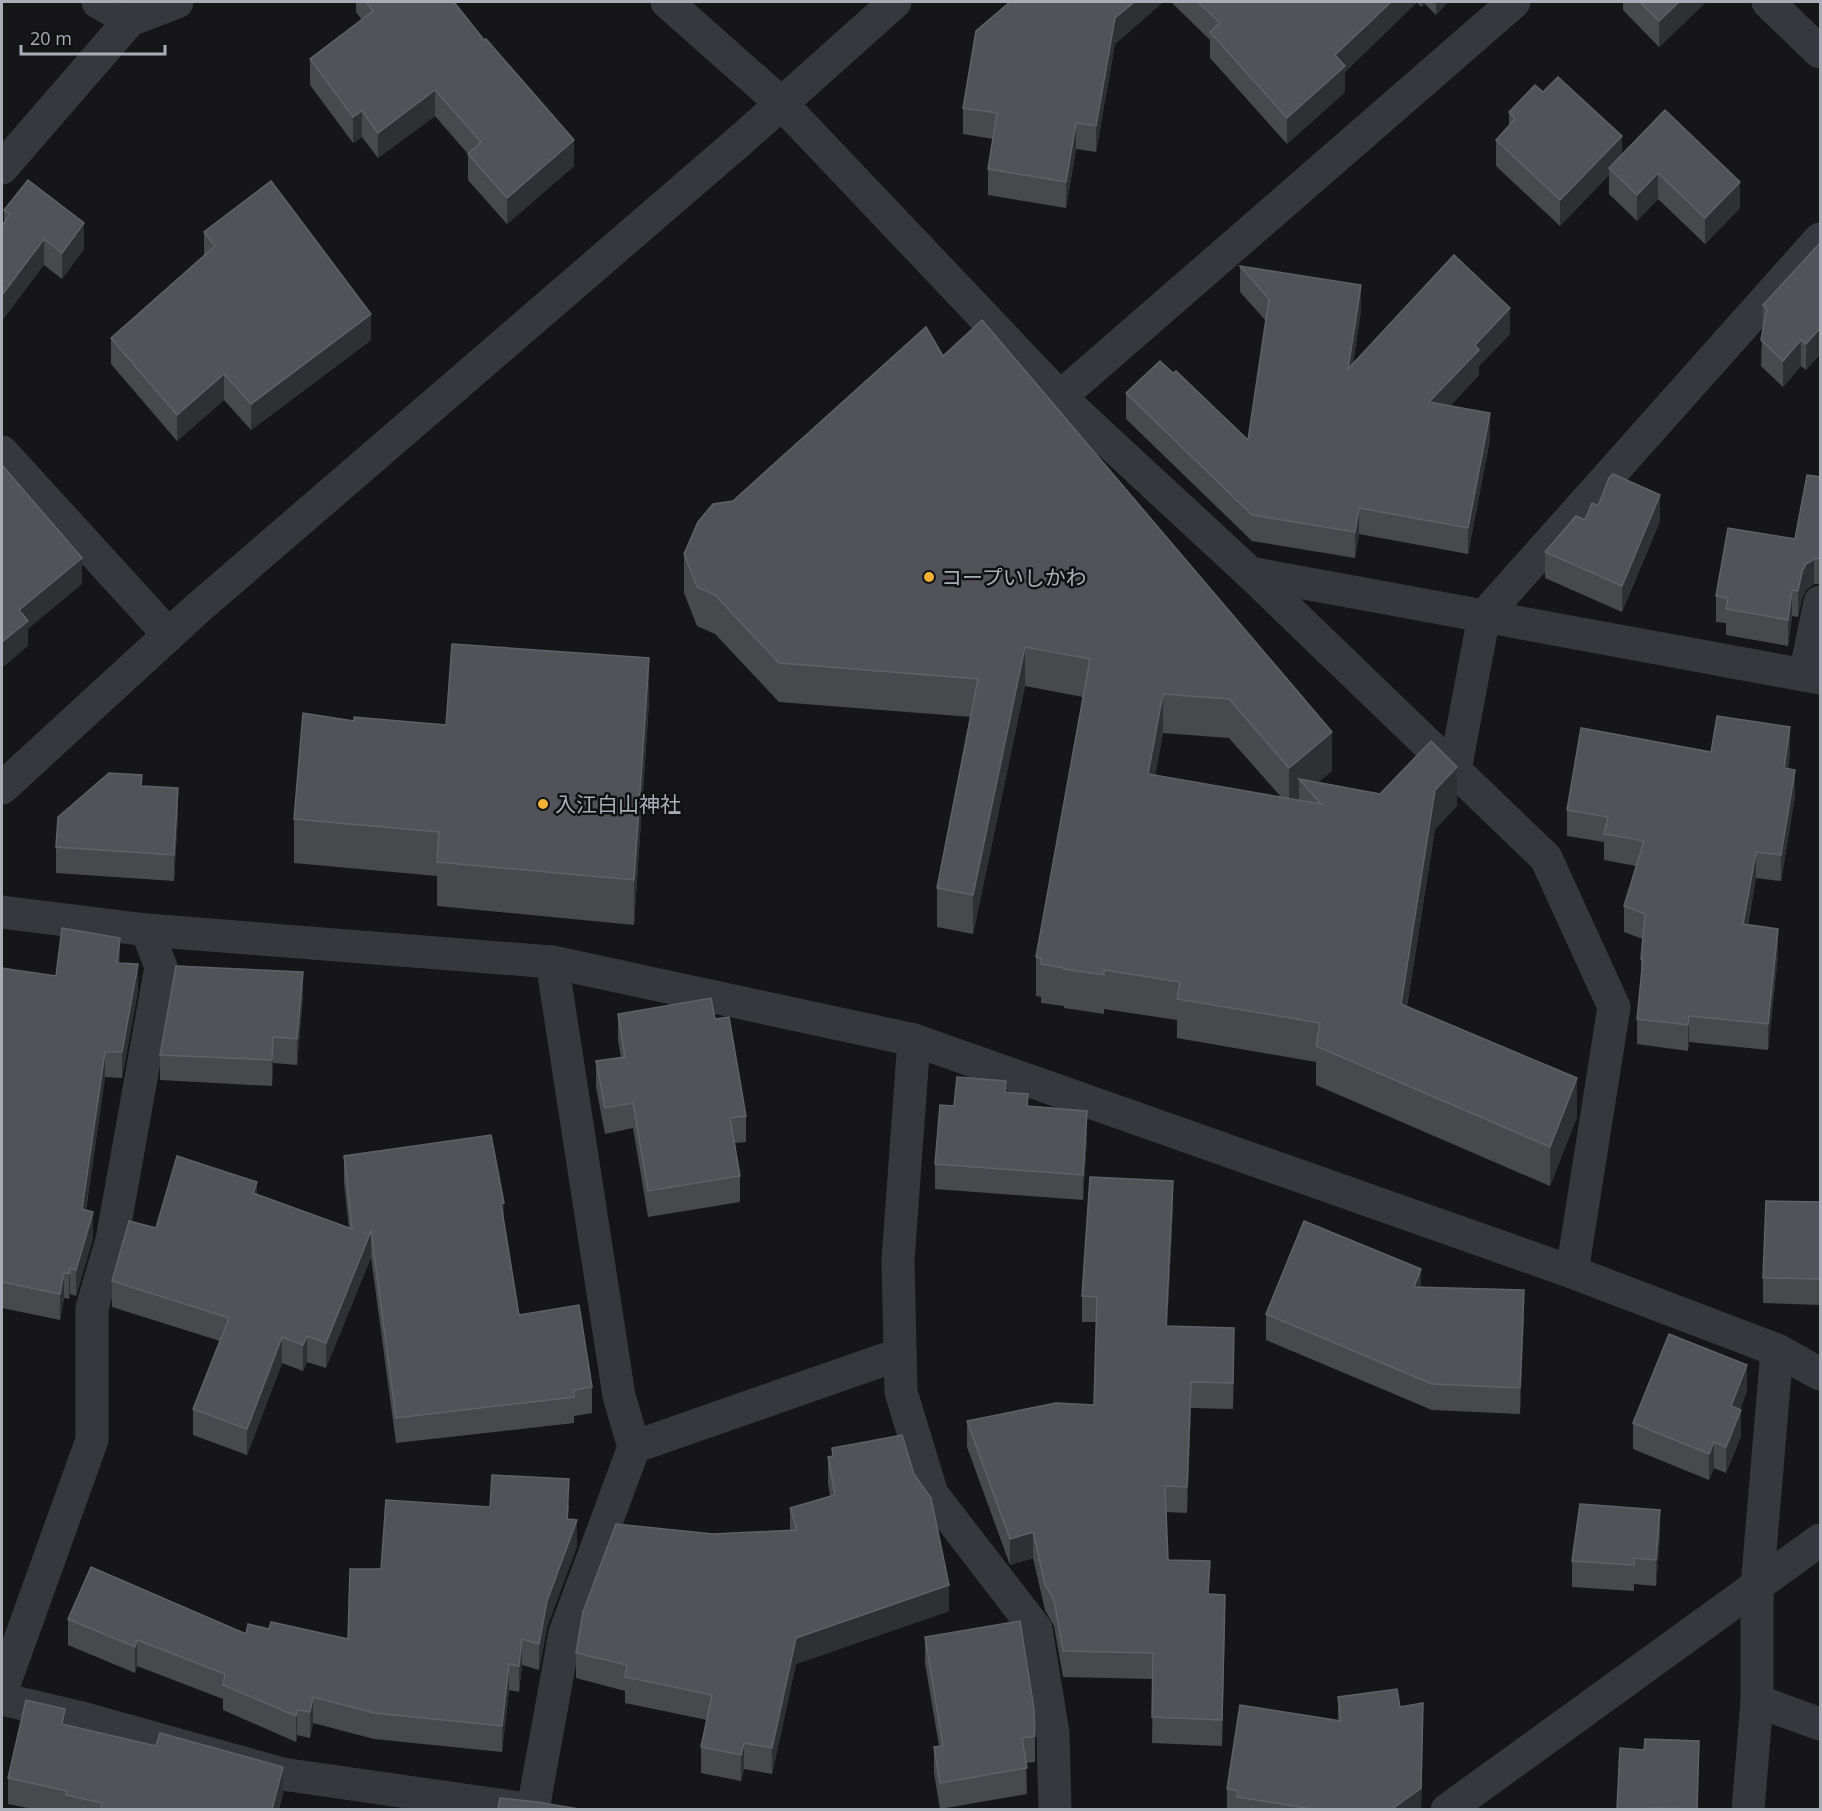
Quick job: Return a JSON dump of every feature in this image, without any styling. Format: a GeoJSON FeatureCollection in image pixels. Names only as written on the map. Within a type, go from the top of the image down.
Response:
{"type":"FeatureCollection","features":[{"type":"Feature","properties":{"kind":"street"},"geometry":{"type":"LineString","coordinates":[[98,2],[130,20]]}},
{"type":"Feature","properties":{"kind":"street"},"geometry":{"type":"LineString","coordinates":[[2,168],[130,20],[177,2]]}},
{"type":"Feature","properties":{"kind":"street"},"geometry":{"type":"LineString","coordinates":[[667,2],[781,103],[1060,397],[1250,573],[1545,858],[1614,1007],[1572,1272]]}},
{"type":"Feature","properties":{"kind":"street"},"geometry":{"type":"LineString","coordinates":[[2,788],[169,635],[742,138],[895,2]]}},
{"type":"Feature","properties":{"kind":"street"},"geometry":{"type":"LineString","coordinates":[[1060,397],[1514,2]]}},
{"type":"Feature","properties":{"kind":"street"},"geometry":{"type":"LineString","coordinates":[[1768,2],[1821,52]]}},
{"type":"Feature","properties":{"kind":"street"},"geometry":{"type":"LineString","coordinates":[[1455,770],[1484,616],[1821,239]]}},
{"type":"Feature","properties":{"kind":"street"},"geometry":{"type":"LineString","coordinates":[[2,452],[169,635]]}},
{"type":"Feature","properties":{"kind":"street"},"geometry":{"type":"LineString","coordinates":[[1250,573],[1813,676],[1821,602]]}},
{"type":"Feature","properties":{"kind":"street"},"geometry":{"type":"LineString","coordinates":[[2,912],[147,930],[552,962],[914,1040],[1572,1272],[1777,1350],[1821,1374]]}},
{"type":"Feature","properties":{"kind":"street"},"geometry":{"type":"LineString","coordinates":[[2,1690],[92,1440],[92,1308],[112,1239],[161,967],[147,930]]}},
{"type":"Feature","properties":{"kind":"street"},"geometry":{"type":"LineString","coordinates":[[2,1700],[78,1717],[282,1774],[533,1809],[565,1633],[634,1446],[619,1396],[552,962]]}},
{"type":"Feature","properties":{"kind":"street"},"geometry":{"type":"LineString","coordinates":[[914,1040],[898,1260],[901,1392],[932,1494],[1036,1629],[1053,1733],[1055,1809]]}},
{"type":"Feature","properties":{"kind":"street"},"geometry":{"type":"LineString","coordinates":[[1748,1809],[1757,1701],[1757,1587],[1777,1350]]}},
{"type":"Feature","properties":{"kind":"street"},"geometry":{"type":"LineString","coordinates":[[634,1446],[900,1354]]}},
{"type":"Feature","properties":{"kind":"street"},"geometry":{"type":"LineString","coordinates":[[1447,1809],[1821,1540]]}},
{"type":"Feature","properties":{"kind":"street"},"geometry":{"type":"LineString","coordinates":[[1757,1701],[1821,1724]]}},
{"type":"Feature","properties":{"kind":"building"},"geometry":{"type":"Polygon","coordinates":[[[366,2],[454,2],[484,40],[486,39],[574,140],[507,198],[468,154],[481,142],[435,90],[378,133],[362,111],[353,117],[310,59],[373,11],[366,2]]]}},
{"type":"Feature","properties":{"kind":"building"},"geometry":{"type":"Polygon","coordinates":[[[1010,2],[1134,2],[1115,18],[1096,126],[1076,123],[1066,182],[988,169],[997,113],[963,108],[976,31],[1010,2]]]}},
{"type":"Feature","properties":{"kind":"building"},"geometry":{"type":"Polygon","coordinates":[[[1198,2],[1391,2],[1335,55],[1345,66],[1287,118],[1210,32],[1220,23],[1198,2]]]}},
{"type":"Feature","properties":{"kind":"building"},"geometry":{"type":"Polygon","coordinates":[[[1640,2],[1679,2],[1659,21],[1640,2]]]}},
{"type":"Feature","properties":{"kind":"building"},"geometry":{"type":"Polygon","coordinates":[[[1558,77],[1622,136],[1560,200],[1496,140],[1515,119],[1509,112],[1535,85],[1543,92],[1558,77]]]}},
{"type":"Feature","properties":{"kind":"building"},"geometry":{"type":"Polygon","coordinates":[[[1665,110],[1740,182],[1705,218],[1658,173],[1637,195],[1609,168],[1665,110]]]}},
{"type":"Feature","properties":{"kind":"building"},"geometry":{"type":"Polygon","coordinates":[[[28,180],[84,223],[62,253],[44,239],[2,295],[2,226],[10,214],[4,210],[28,180]]]}},
{"type":"Feature","properties":{"kind":"building"},"geometry":{"type":"Polygon","coordinates":[[[271,181],[371,314],[251,404],[224,374],[177,415],[111,338],[215,246],[204,232],[271,181]]]}},
{"type":"Feature","properties":{"kind":"building"},"geometry":{"type":"Polygon","coordinates":[[[1821,242],[1821,327],[1806,344],[1801,340],[1783,361],[1761,340],[1767,309],[1763,305],[1821,242]]]}},
{"type":"Feature","properties":{"kind":"building"},"geometry":{"type":"Polygon","coordinates":[[[1454,255],[1510,308],[1475,345],[1479,350],[1429,402],[1490,413],[1468,528],[1359,508],[1355,532],[1252,515],[1126,393],[1160,361],[1173,373],[1176,371],[1248,440],[1269,299],[1240,266],[1361,285],[1348,369],[1454,255]]]}},
{"type":"Feature","properties":{"kind":"building"},"geometry":{"type":"Polygon","coordinates":[[[982,320],[1332,732],[1289,768],[1229,699],[1163,694],[1148,774],[1321,804],[1299,779],[1380,794],[1431,741],[1457,767],[1435,790],[1401,1004],[1577,1078],[1550,1147],[1316,1046],[1320,1023],[1177,999],[1180,982],[1104,970],[1104,975],[1041,964],[1041,958],[1036,957],[1090,659],[1025,647],[973,895],[937,888],[978,679],[779,663],[715,595],[697,587],[684,554],[698,522],[713,504],[733,501],[926,327],[943,356],[982,320]]]}},
{"type":"Feature","properties":{"kind":"building"},"geometry":{"type":"Polygon","coordinates":[[[2,465],[82,558],[19,610],[28,621],[2,642],[2,465]]]}},
{"type":"Feature","properties":{"kind":"building"},"geometry":{"type":"Polygon","coordinates":[[[1613,474],[1660,495],[1622,586],[1545,552],[1576,516],[1585,520],[1592,503],[1598,506],[1609,478],[1613,474]]]}},
{"type":"Feature","properties":{"kind":"building"},"geometry":{"type":"Polygon","coordinates":[[[1807,475],[1821,477],[1821,558],[1806,564],[1798,591],[1792,590],[1788,620],[1726,609],[1728,598],[1716,596],[1728,528],[1795,539],[1807,475]]]}},
{"type":"Feature","properties":{"kind":"building"},"geometry":{"type":"Polygon","coordinates":[[[452,644],[649,658],[634,880],[437,862],[439,832],[294,819],[303,713],[354,721],[354,717],[446,725],[452,644]]]}},
{"type":"Feature","properties":{"kind":"building"},"geometry":{"type":"Polygon","coordinates":[[[1717,716],[1790,727],[1784,768],[1795,770],[1781,855],[1756,852],[1743,924],[1778,929],[1768,1024],[1689,1016],[1688,1025],[1637,1019],[1645,914],[1624,906],[1644,841],[1604,834],[1608,817],[1567,810],[1581,728],[1711,752],[1717,716]]]}},
{"type":"Feature","properties":{"kind":"building"},"geometry":{"type":"Polygon","coordinates":[[[109,773],[142,775],[141,786],[178,788],[174,855],[56,847],[58,817],[109,773]]]}},
{"type":"Feature","properties":{"kind":"building"},"geometry":{"type":"Polygon","coordinates":[[[62,928],[120,938],[117,963],[138,964],[122,1052],[105,1052],[82,1209],[93,1212],[76,1270],[70,1268],[69,1274],[64,1272],[60,1294],[2,1282],[2,968],[56,976],[62,928]]]}},
{"type":"Feature","properties":{"kind":"building"},"geometry":{"type":"Polygon","coordinates":[[[176,966],[303,972],[297,1039],[273,1037],[272,1060],[160,1055],[176,966]]]}},
{"type":"Feature","properties":{"kind":"building"},"geometry":{"type":"Polygon","coordinates":[[[711,998],[715,1019],[729,1017],[746,1116],[730,1118],[740,1176],[648,1191],[633,1103],[605,1108],[596,1061],[625,1057],[618,1014],[711,998]]]}},
{"type":"Feature","properties":{"kind":"building"},"geometry":{"type":"Polygon","coordinates":[[[957,1077],[1006,1081],[1005,1092],[1028,1094],[1027,1106],[1087,1111],[1083,1175],[935,1164],[940,1105],[954,1106],[957,1077]]]}},
{"type":"Feature","properties":{"kind":"building"},"geometry":{"type":"Polygon","coordinates":[[[491,1135],[504,1203],[501,1204],[519,1315],[579,1305],[592,1387],[574,1390],[574,1397],[396,1418],[371,1231],[326,1343],[307,1336],[303,1345],[282,1337],[247,1429],[193,1409],[229,1318],[112,1281],[129,1221],[156,1228],[177,1156],[257,1182],[253,1193],[352,1229],[344,1156],[491,1135]]]}},
{"type":"Feature","properties":{"kind":"building"},"geometry":{"type":"Polygon","coordinates":[[[1090,1177],[1173,1181],[1166,1326],[1234,1328],[1233,1383],[1191,1382],[1187,1487],[1165,1486],[1168,1560],[1210,1561],[1208,1594],[1225,1595],[1222,1720],[1152,1717],[1153,1653],[1063,1651],[1054,1600],[1045,1585],[1033,1532],[1010,1539],[967,1421],[1056,1403],[1094,1405],[1097,1297],[1082,1296],[1090,1177]]]}},
{"type":"Feature","properties":{"kind":"building"},"geometry":{"type":"Polygon","coordinates":[[[1766,1201],[1821,1202],[1821,1279],[1763,1278],[1766,1201]]]}},
{"type":"Feature","properties":{"kind":"building"},"geometry":{"type":"Polygon","coordinates":[[[1304,1221],[1421,1269],[1414,1287],[1524,1290],[1520,1388],[1432,1384],[1266,1314],[1304,1221]]]}},
{"type":"Feature","properties":{"kind":"building"},"geometry":{"type":"Polygon","coordinates":[[[1669,1334],[1747,1365],[1731,1406],[1741,1410],[1726,1447],[1714,1442],[1709,1454],[1633,1423],[1669,1334]]]}},
{"type":"Feature","properties":{"kind":"building"},"geometry":{"type":"Polygon","coordinates":[[[902,1435],[914,1474],[931,1498],[949,1585],[796,1638],[772,1748],[744,1743],[741,1755],[701,1747],[712,1695],[625,1677],[627,1665],[576,1653],[583,1612],[616,1524],[713,1534],[797,1530],[790,1508],[835,1495],[828,1457],[833,1456],[832,1448],[902,1435]]]}},
{"type":"Feature","properties":{"kind":"building"},"geometry":{"type":"Polygon","coordinates":[[[492,1475],[569,1479],[567,1519],[577,1520],[547,1601],[539,1644],[522,1639],[519,1666],[509,1664],[502,1726],[374,1713],[313,1697],[310,1712],[297,1710],[296,1716],[223,1685],[225,1674],[137,1640],[135,1647],[68,1619],[91,1567],[246,1634],[248,1624],[269,1629],[271,1622],[348,1639],[350,1569],[381,1569],[386,1500],[490,1507],[492,1475]]]}},
{"type":"Feature","properties":{"kind":"building"},"geometry":{"type":"Polygon","coordinates":[[[1580,1504],[1660,1510],[1656,1560],[1634,1558],[1634,1565],[1572,1561],[1580,1504]]]}},
{"type":"Feature","properties":{"kind":"building"},"geometry":{"type":"Polygon","coordinates":[[[1020,1621],[1034,1709],[1035,1736],[1022,1738],[1027,1768],[940,1783],[934,1747],[943,1746],[925,1637],[1020,1621]]]}},
{"type":"Feature","properties":{"kind":"building"},"geometry":{"type":"Polygon","coordinates":[[[1397,1689],[1400,1707],[1423,1703],[1421,1788],[1392,1809],[1313,1809],[1237,1797],[1238,1791],[1227,1789],[1240,1705],[1341,1721],[1338,1697],[1397,1689]]]}},
{"type":"Feature","properties":{"kind":"building"},"geometry":{"type":"Polygon","coordinates":[[[26,1700],[65,1709],[62,1724],[156,1746],[160,1733],[283,1767],[272,1809],[101,1809],[102,1803],[66,1795],[67,1791],[8,1778],[26,1700]]]}},
{"type":"Feature","properties":{"kind":"building"},"geometry":{"type":"Polygon","coordinates":[[[1645,1739],[1699,1741],[1697,1809],[1617,1809],[1620,1748],[1644,1750],[1645,1739]]]}},
{"type":"Feature","properties":{"kind":"building"},"geometry":{"type":"Polygon","coordinates":[[[500,1798],[537,1802],[579,1809],[498,1809],[500,1798]]]}},
{"type":"Feature","properties":{"kind":"place","name":"コープいしかわ"},"geometry":{"type":"Point","coordinates":[929,577]}},
{"type":"Feature","properties":{"kind":"place","name":"入江白山神社"},"geometry":{"type":"Point","coordinates":[543,804]}}]}
